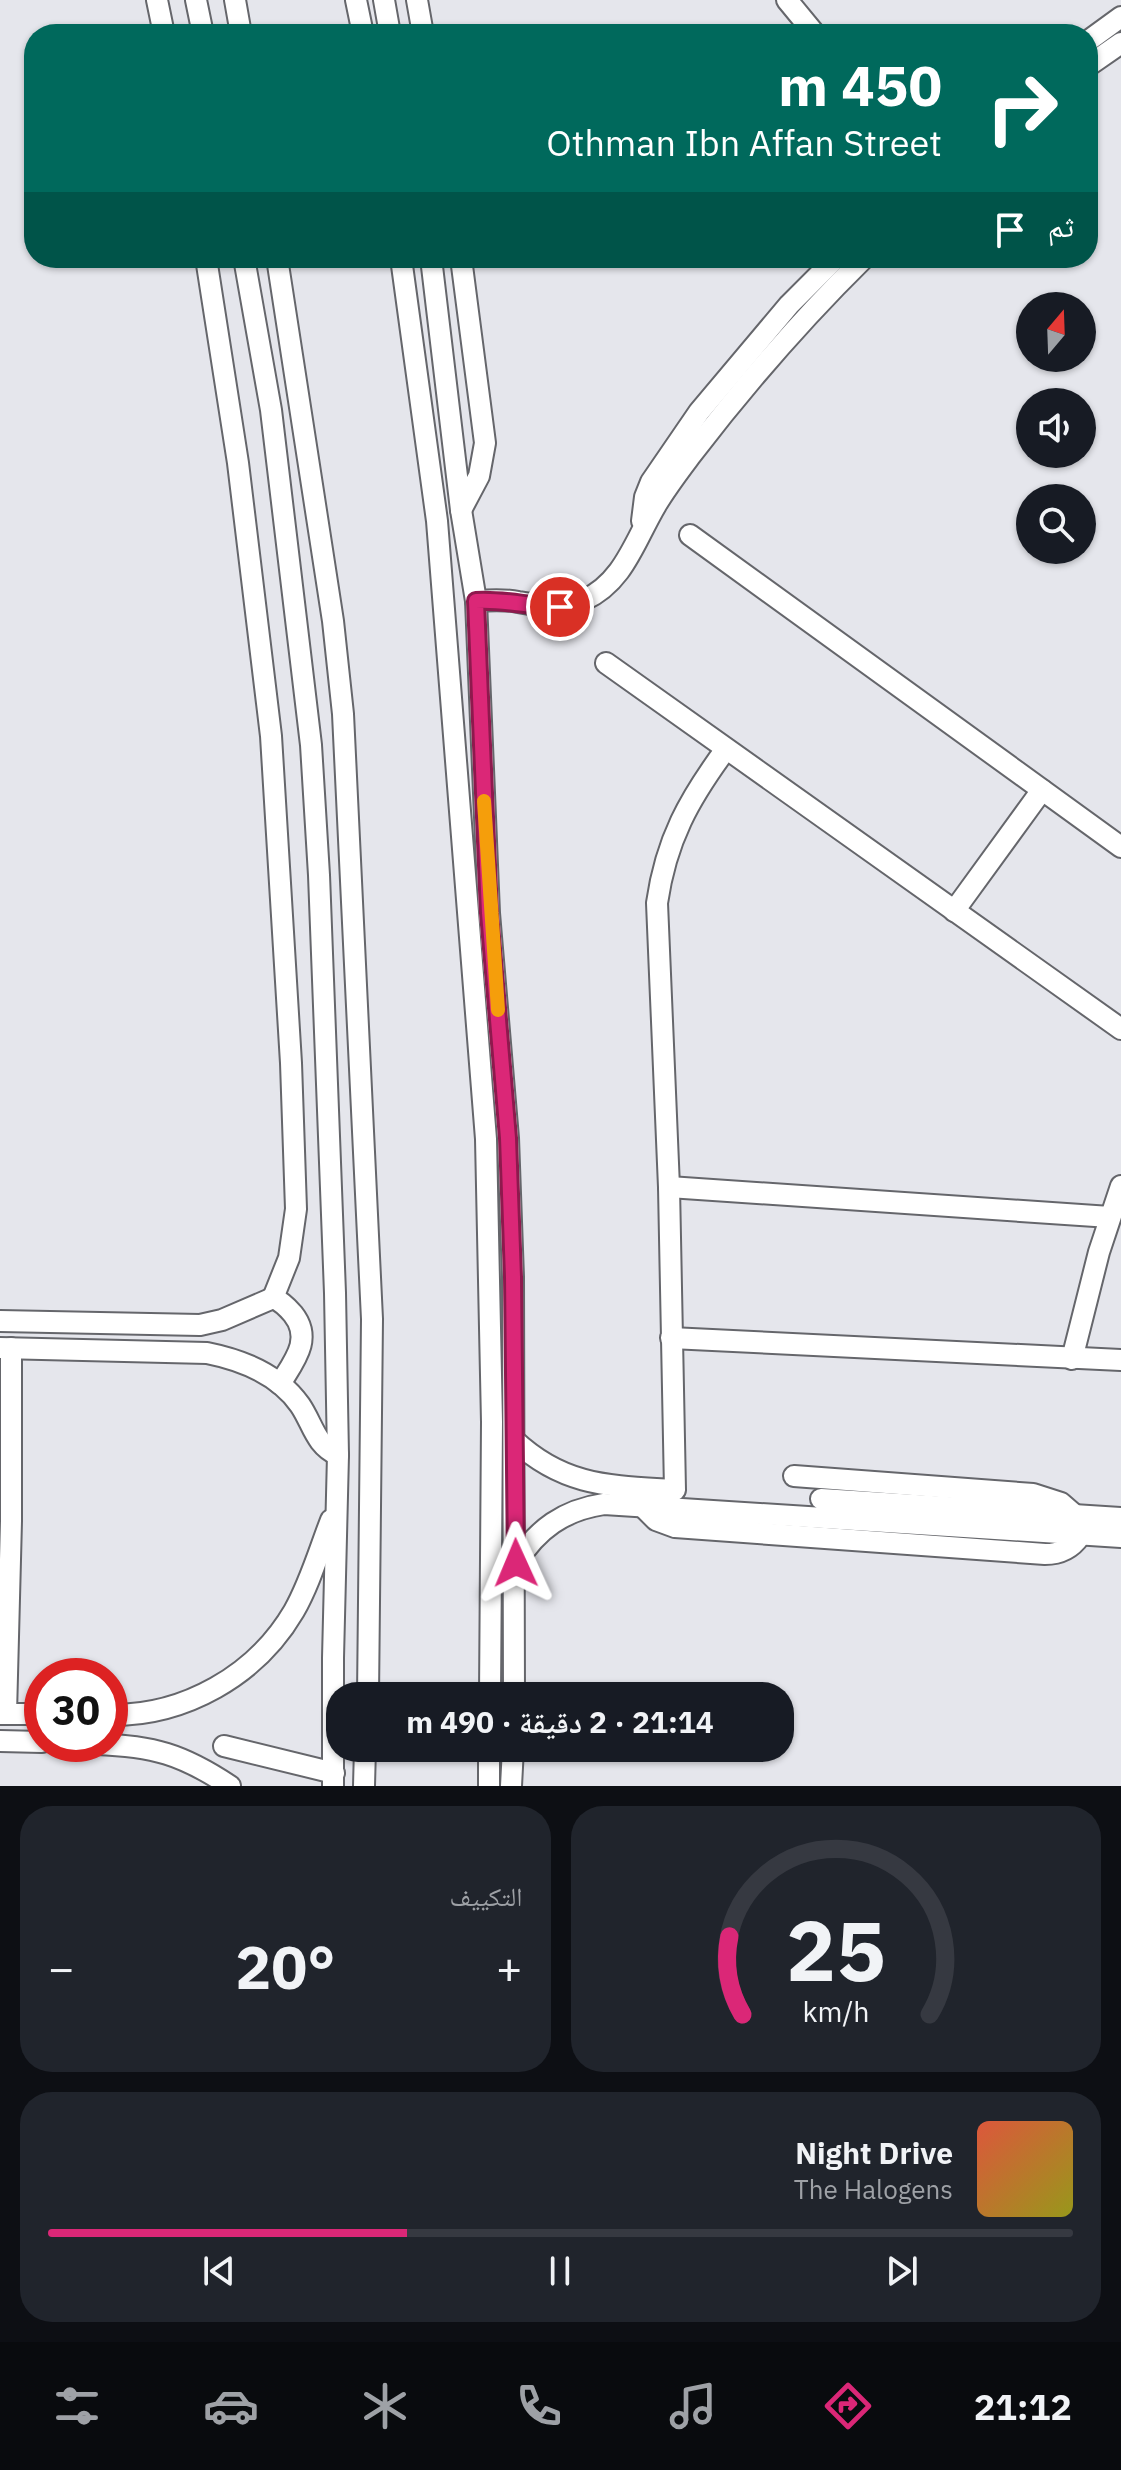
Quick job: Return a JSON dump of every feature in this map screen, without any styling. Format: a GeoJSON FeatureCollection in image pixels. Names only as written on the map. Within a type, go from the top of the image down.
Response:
{"type":"FeatureCollection","features":[{"type":"Feature","properties":{"kind":"street"},"geometry":{"type":"LineString","coordinates":[[157,0],[162,24]]}},
{"type":"Feature","properties":{"kind":"street"},"geometry":{"type":"LineString","coordinates":[[196,0],[201,24]]}},
{"type":"Feature","properties":{"kind":"street"},"geometry":{"type":"LineString","coordinates":[[235,0],[239,24]]}},
{"type":"Feature","properties":{"kind":"street"},"geometry":{"type":"LineString","coordinates":[[356,0],[370,24]]}},
{"type":"Feature","properties":{"kind":"street"},"geometry":{"type":"LineString","coordinates":[[377,24],[384,0]]}},
{"type":"Feature","properties":{"kind":"street"},"geometry":{"type":"LineString","coordinates":[[417,0],[421,24]]}},
{"type":"Feature","properties":{"kind":"street"},"geometry":{"type":"LineString","coordinates":[[787,0],[807,24]]}},
{"type":"Feature","properties":{"kind":"street"},"geometry":{"type":"LineString","coordinates":[[1098,34],[1121,17]]}},
{"type":"Feature","properties":{"kind":"street"},"geometry":{"type":"LineString","coordinates":[[1098,59],[1121,43]]}},
{"type":"Feature","properties":{"kind":"street"},"geometry":{"type":"LineString","coordinates":[[208,268],[238,463],[271,736],[291,1063],[296,1209],[289,1258],[273,1298]]}},
{"type":"Feature","properties":{"kind":"street"},"geometry":{"type":"LineString","coordinates":[[246,268],[271,410],[311,745],[320,890],[332,1188],[338,1455],[333,1781]]}},
{"type":"Feature","properties":{"kind":"street"},"geometry":{"type":"LineString","coordinates":[[279,268],[333,621],[343,714],[370,1246],[373,1421],[368,1682]]}},
{"type":"Feature","properties":{"kind":"street"},"geometry":{"type":"LineString","coordinates":[[402,268],[437,521],[486,1139],[491,1278],[490,1682]]}},
{"type":"Feature","properties":{"kind":"street"},"geometry":{"type":"LineString","coordinates":[[432,268],[461,510],[476,601],[489,913],[508,1138],[513,1277],[514,1682]]}},
{"type":"Feature","properties":{"kind":"street"},"geometry":{"type":"LineString","coordinates":[[461,510],[479,476],[485,443],[462,268]]}},
{"type":"Feature","properties":{"kind":"street"},"geometry":{"type":"LineString","coordinates":[[642,530],[645,497],[658,468],[735,367],[826,268]]}},
{"type":"Feature","properties":{"kind":"street"},"geometry":{"type":"LineString","coordinates":[[476,601],[516,601],[538,607],[560,607],[601,591],[617,576],[674,477],[742,391],[854,268]]}},
{"type":"Feature","properties":{"kind":"street"},"geometry":{"type":"LineString","coordinates":[[690,535],[1121,847]]}},
{"type":"Feature","properties":{"kind":"street"},"geometry":{"type":"LineString","coordinates":[[606,663],[1121,1029]]}},
{"type":"Feature","properties":{"kind":"street"},"geometry":{"type":"LineString","coordinates":[[514,1440],[540,1461],[578,1479],[603,1485],[675,1490],[669,1187],[657,903],[664,863],[678,824],[697,789],[726,749]]}},
{"type":"Feature","properties":{"kind":"street"},"geometry":{"type":"LineString","coordinates":[[954,911],[1042,790]]}},
{"type":"Feature","properties":{"kind":"street"},"geometry":{"type":"LineString","coordinates":[[1072,1359],[1089,1287],[1121,1186]]}},
{"type":"Feature","properties":{"kind":"street"},"geometry":{"type":"LineString","coordinates":[[669,1187],[1110,1217]]}},
{"type":"Feature","properties":{"kind":"street"},"geometry":{"type":"LineString","coordinates":[[0,1321],[200,1325],[222,1320],[273,1298],[294,1315],[301,1326],[303,1338],[296,1361],[280,1384]]}},
{"type":"Feature","properties":{"kind":"street"},"geometry":{"type":"LineString","coordinates":[[671,1338],[1121,1360]]}},
{"type":"Feature","properties":{"kind":"street"},"geometry":{"type":"LineString","coordinates":[[24,1714],[3,1714],[6,1348],[207,1353],[241,1362],[280,1384],[298,1402],[323,1447],[338,1455]]}},
{"type":"Feature","properties":{"kind":"street"},"geometry":{"type":"LineString","coordinates":[[794,1476],[1033,1494],[1061,1503],[1078,1526]]}},
{"type":"Feature","properties":{"kind":"street"},"geometry":{"type":"LineString","coordinates":[[821,1499],[1078,1526],[1121,1537]]}},
{"type":"Feature","properties":{"kind":"street"},"geometry":{"type":"LineString","coordinates":[[516,1563],[534,1537],[546,1527],[573,1511],[604,1504],[1078,1526],[1121,1518]]}},
{"type":"Feature","properties":{"kind":"street"},"geometry":{"type":"LineString","coordinates":[[128,1714],[145,1713],[190,1701],[230,1679],[266,1649],[304,1592],[337,1505]]}},
{"type":"Feature","properties":{"kind":"street"},"geometry":{"type":"LineString","coordinates":[[0,1741],[24,1742]]}},
{"type":"Feature","properties":{"kind":"street"},"geometry":{"type":"LineString","coordinates":[[128,1745],[166,1752],[200,1766],[230,1786]]}},
{"type":"Feature","properties":{"kind":"street"},"geometry":{"type":"LineString","coordinates":[[224,1746],[333,1781],[364,1786],[365,1762]]}},
{"type":"Feature","properties":{"kind":"street"},"geometry":{"type":"LineString","coordinates":[[489,1762],[489,1786]]}},
{"type":"Feature","properties":{"kind":"street"},"geometry":{"type":"LineString","coordinates":[[511,1786],[512,1762]]}},
{"type":"Feature","properties":{"kind":"slow traffic"},"geometry":{"type":"LineString","coordinates":[[484,801],[489,913],[498,1010]]}},
{"type":"Feature","properties":{"kind":"route"},"geometry":{"type":"LineString","coordinates":[[516,1563],[508,1138],[489,913],[476,601],[516,601],[538,607],[560,607]]}}]}
